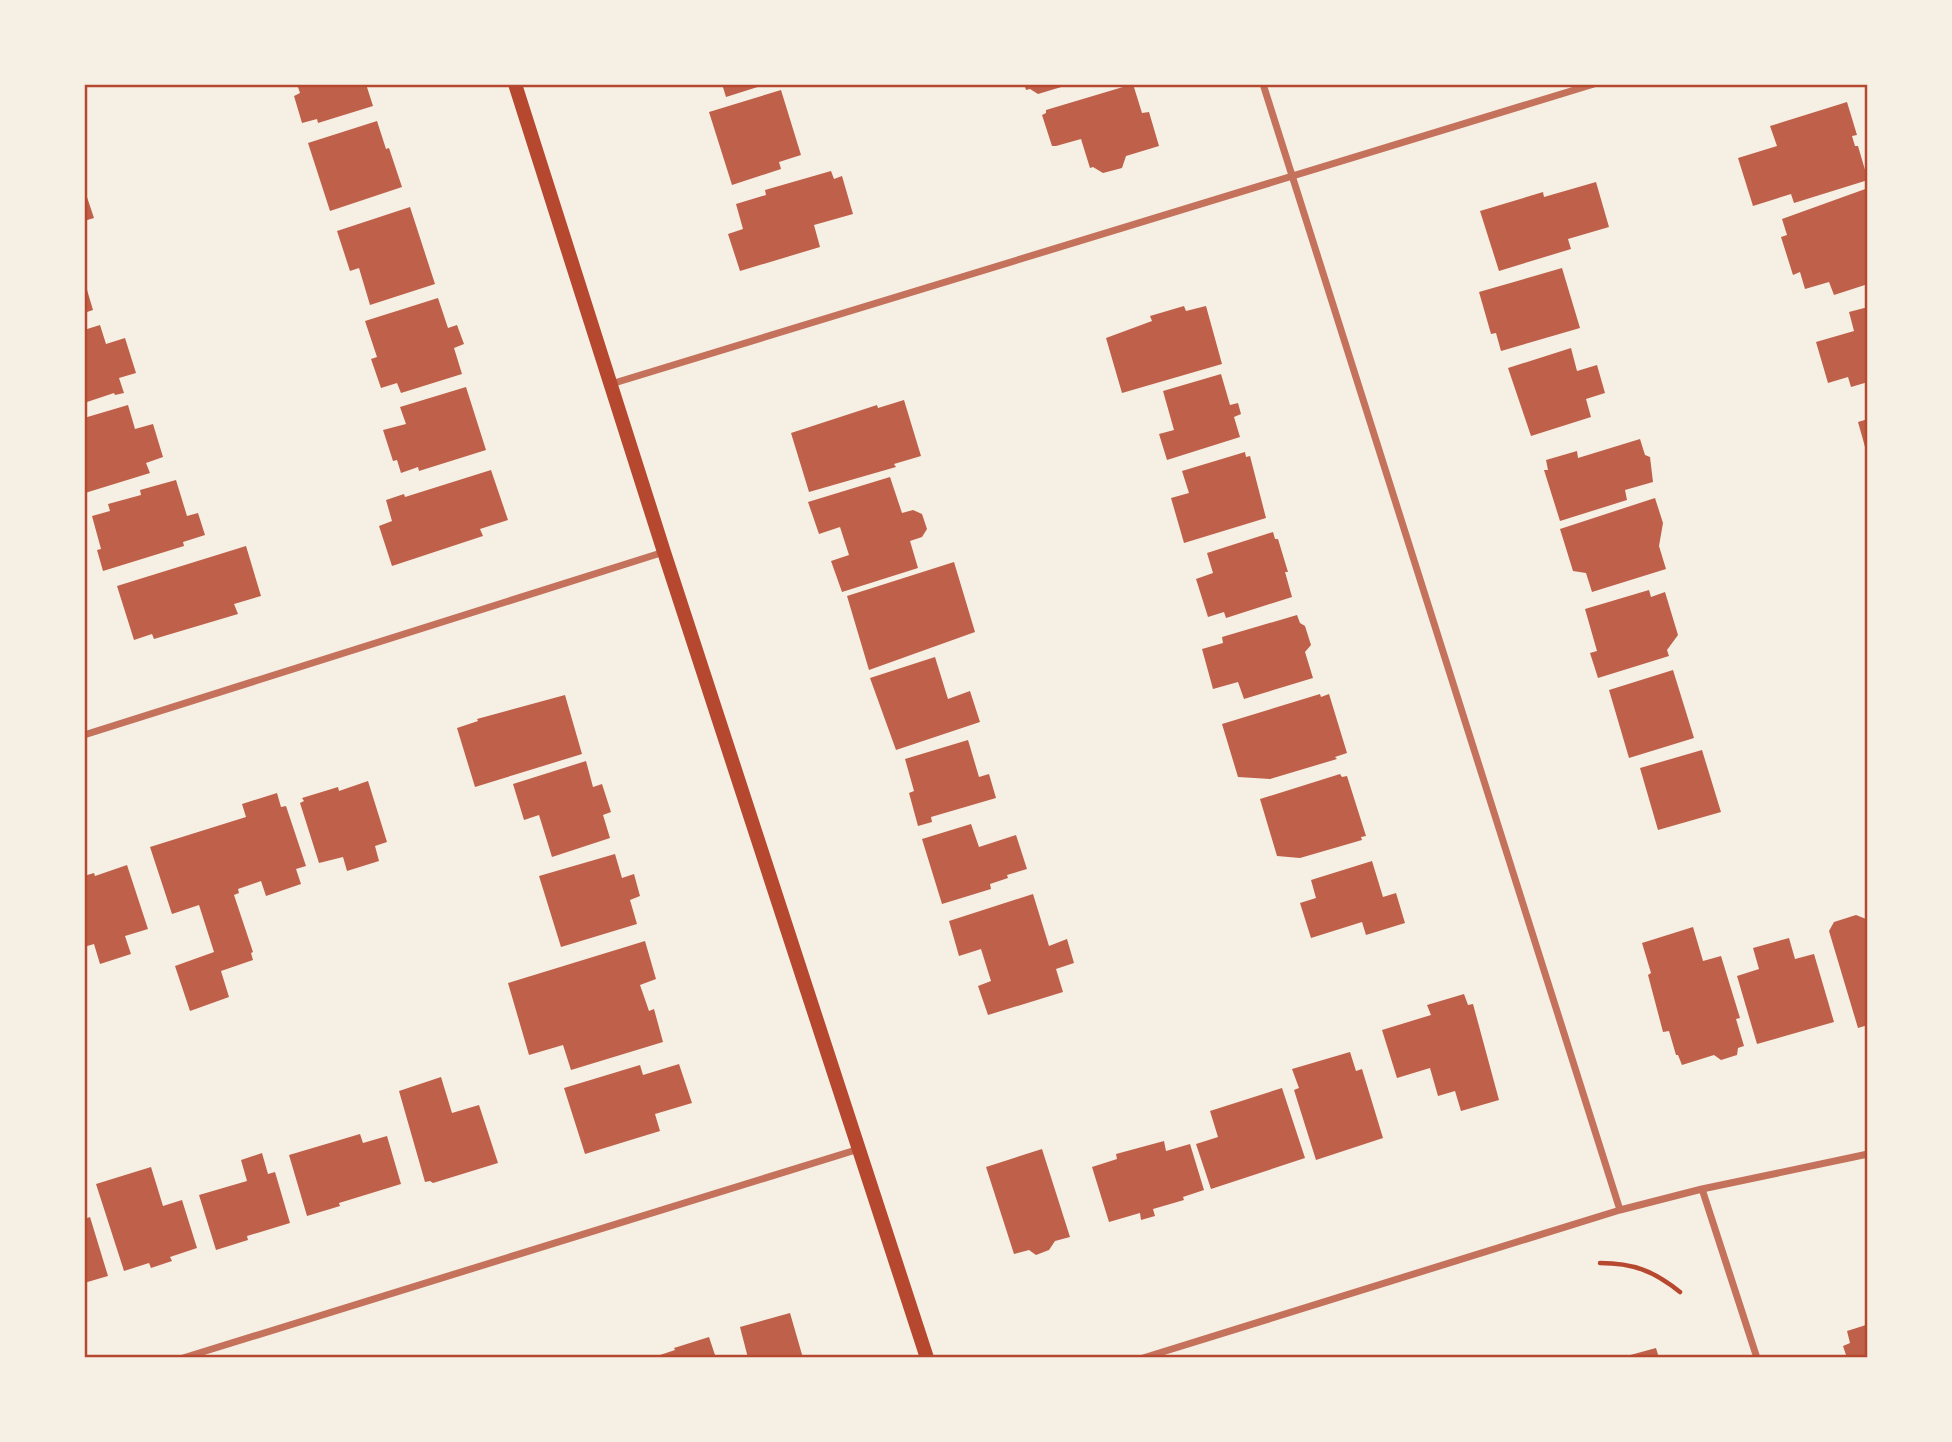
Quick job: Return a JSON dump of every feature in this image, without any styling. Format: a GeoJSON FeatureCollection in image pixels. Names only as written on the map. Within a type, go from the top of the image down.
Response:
{"type":"FeatureCollection","features":[{"type":"Feature","properties":{"kind":"main road"},"geometry":{"type":"LineString","coordinates":[[515,84],[664,552],[927,1358]]}},
{"type":"Feature","properties":{"kind":"street"},"geometry":{"type":"LineString","coordinates":[[1263,84],[1620,1210]]}},
{"type":"Feature","properties":{"kind":"street"},"geometry":{"type":"LineString","coordinates":[[611,384],[1594,84]]}},
{"type":"Feature","properties":{"kind":"street"},"geometry":{"type":"LineString","coordinates":[[84,735],[664,552]]}},
{"type":"Feature","properties":{"kind":"street"},"geometry":{"type":"LineString","coordinates":[[183,1358],[859,1149]]}},
{"type":"Feature","properties":{"kind":"street"},"geometry":{"type":"LineString","coordinates":[[1143,1358],[1620,1210],[1702,1189],[1868,1154]]}},
{"type":"Feature","properties":{"kind":"street"},"geometry":{"type":"LineString","coordinates":[[1702,1189],[1757,1358]]}},
{"type":"Feature","properties":{"kind":"path"},"geometry":{"type":"LineString","coordinates":[[1600,1264],[1628,1264],[1658,1276],[1680,1292]]}},
{"type":"Feature","properties":{"kind":"building"},"geometry":{"type":"Polygon","coordinates":[[[297,84],[366,84],[373,106],[318,123],[317,119],[302,123],[294,96],[300,93],[297,84]]]}},
{"type":"Feature","properties":{"kind":"building"},"geometry":{"type":"Polygon","coordinates":[[[722,84],[764,84],[764,85],[726,97],[722,84]]]}},
{"type":"Feature","properties":{"kind":"building"},"geometry":{"type":"Polygon","coordinates":[[[1024,84],[1068,85],[1038,94],[1030,89],[1026,90],[1024,84]]]}},
{"type":"Feature","properties":{"kind":"building"},"geometry":{"type":"Polygon","coordinates":[[[1133,84],[1142,113],[1149,112],[1159,146],[1126,156],[1122,168],[1103,173],[1090,168],[1081,139],[1052,146],[1042,115],[1046,110],[1133,84]]]}},
{"type":"Feature","properties":{"kind":"building"},"geometry":{"type":"Polygon","coordinates":[[[781,90],[801,155],[779,162],[781,169],[732,185],[709,112],[781,90]]]}},
{"type":"Feature","properties":{"kind":"building"},"geometry":{"type":"Polygon","coordinates":[[[1847,102],[1857,135],[1852,136],[1855,146],[1858,146],[1868,180],[1794,203],[1791,194],[1753,206],[1738,158],[1777,146],[1770,126],[1847,102]]]}},
{"type":"Feature","properties":{"kind":"building"},"geometry":{"type":"Polygon","coordinates":[[[377,121],[402,187],[330,211],[308,143],[377,121]]]}},
{"type":"Feature","properties":{"kind":"building"},"geometry":{"type":"Polygon","coordinates":[[[831,171],[834,179],[842,176],[853,214],[814,225],[820,247],[740,271],[728,234],[743,229],[736,204],[766,195],[765,190],[831,171]]]}},
{"type":"Feature","properties":{"kind":"building"},"geometry":{"type":"Polygon","coordinates":[[[1596,182],[1609,227],[1568,239],[1571,249],[1499,271],[1480,211],[1543,192],[1544,197],[1596,182]]]}},
{"type":"Feature","properties":{"kind":"building"},"geometry":{"type":"Polygon","coordinates":[[[84,188],[94,218],[84,221],[84,188]]]}},
{"type":"Feature","properties":{"kind":"building"},"geometry":{"type":"Polygon","coordinates":[[[1868,188],[1868,284],[1834,295],[1829,282],[1805,289],[1800,272],[1793,275],[1781,237],[1787,235],[1782,219],[1868,188]]]}},
{"type":"Feature","properties":{"kind":"building"},"geometry":{"type":"Polygon","coordinates":[[[410,207],[435,284],[370,305],[359,268],[350,271],[337,231],[410,207]]]}},
{"type":"Feature","properties":{"kind":"building"},"geometry":{"type":"Polygon","coordinates":[[[1562,268],[1580,328],[1501,351],[1496,333],[1491,334],[1479,292],[1562,268]]]}},
{"type":"Feature","properties":{"kind":"building"},"geometry":{"type":"Polygon","coordinates":[[[84,284],[93,310],[84,313],[84,284]]]}},
{"type":"Feature","properties":{"kind":"building"},"geometry":{"type":"Polygon","coordinates":[[[438,298],[448,328],[457,325],[464,344],[454,348],[462,374],[401,393],[397,383],[381,388],[371,359],[377,357],[365,321],[438,298]]]}},
{"type":"Feature","properties":{"kind":"building"},"geometry":{"type":"Polygon","coordinates":[[[1184,306],[1186,311],[1206,306],[1222,364],[1122,393],[1106,338],[1152,321],[1150,316],[1184,306]]]}},
{"type":"Feature","properties":{"kind":"building"},"geometry":{"type":"Polygon","coordinates":[[[1868,307],[1868,382],[1851,387],[1848,377],[1828,383],[1816,342],[1854,331],[1849,312],[1868,307]]]}},
{"type":"Feature","properties":{"kind":"building"},"geometry":{"type":"Polygon","coordinates":[[[100,325],[106,344],[125,338],[136,373],[119,378],[124,393],[114,393],[84,403],[84,330],[100,325]]]}},
{"type":"Feature","properties":{"kind":"building"},"geometry":{"type":"Polygon","coordinates":[[[1571,348],[1577,371],[1597,365],[1605,393],[1586,399],[1591,417],[1531,436],[1508,368],[1571,348]]]}},
{"type":"Feature","properties":{"kind":"building"},"geometry":{"type":"Polygon","coordinates":[[[1221,374],[1230,405],[1238,403],[1241,414],[1234,417],[1240,437],[1167,460],[1159,434],[1174,430],[1163,391],[1221,374]]]}},
{"type":"Feature","properties":{"kind":"building"},"geometry":{"type":"Polygon","coordinates":[[[466,387],[486,450],[419,471],[418,467],[401,473],[397,460],[393,461],[383,430],[406,424],[400,407],[466,387]]]}},
{"type":"Feature","properties":{"kind":"building"},"geometry":{"type":"Polygon","coordinates":[[[904,400],[921,456],[894,464],[896,467],[809,492],[791,433],[877,405],[878,408],[904,400]]]}},
{"type":"Feature","properties":{"kind":"building"},"geometry":{"type":"Polygon","coordinates":[[[128,405],[135,429],[153,424],[163,457],[146,463],[150,473],[85,493],[84,418],[128,405]]]}},
{"type":"Feature","properties":{"kind":"building"},"geometry":{"type":"Polygon","coordinates":[[[1868,419],[1868,454],[1867,454],[1858,422],[1868,419]]]}},
{"type":"Feature","properties":{"kind":"building"},"geometry":{"type":"Polygon","coordinates":[[[1640,439],[1645,455],[1650,457],[1653,482],[1625,490],[1627,500],[1560,521],[1544,470],[1548,470],[1546,460],[1577,451],[1578,458],[1640,439]]]}},
{"type":"Feature","properties":{"kind":"building"},"geometry":{"type":"Polygon","coordinates":[[[1245,452],[1246,457],[1250,456],[1266,518],[1184,543],[1171,498],[1189,493],[1182,471],[1245,452]]]}},
{"type":"Feature","properties":{"kind":"building"},"geometry":{"type":"Polygon","coordinates":[[[491,470],[508,520],[480,529],[483,536],[392,566],[379,526],[392,521],[386,500],[404,494],[405,497],[491,470]]]}},
{"type":"Feature","properties":{"kind":"building"},"geometry":{"type":"Polygon","coordinates":[[[890,477],[902,513],[913,510],[922,514],[927,529],[922,537],[910,541],[918,568],[842,592],[831,561],[849,555],[840,527],[819,534],[808,502],[890,477]]]}},
{"type":"Feature","properties":{"kind":"building"},"geometry":{"type":"Polygon","coordinates":[[[176,480],[187,516],[198,513],[205,535],[183,542],[184,546],[103,571],[97,550],[101,549],[92,516],[110,511],[108,504],[141,495],[140,490],[176,480]]]}},
{"type":"Feature","properties":{"kind":"building"},"geometry":{"type":"Polygon","coordinates":[[[1655,498],[1663,523],[1659,546],[1666,569],[1592,592],[1586,573],[1573,571],[1560,529],[1655,498]]]}},
{"type":"Feature","properties":{"kind":"building"},"geometry":{"type":"Polygon","coordinates":[[[1273,532],[1275,539],[1278,539],[1288,572],[1285,572],[1292,597],[1226,618],[1224,612],[1208,617],[1196,579],[1213,573],[1207,553],[1273,532]]]}},
{"type":"Feature","properties":{"kind":"building"},"geometry":{"type":"Polygon","coordinates":[[[246,546],[261,596],[234,604],[238,614],[154,639],[152,634],[134,640],[117,586],[246,546]]]}},
{"type":"Feature","properties":{"kind":"building"},"geometry":{"type":"Polygon","coordinates":[[[954,562],[975,632],[869,670],[847,596],[954,562]]]}},
{"type":"Feature","properties":{"kind":"building"},"geometry":{"type":"Polygon","coordinates":[[[1649,590],[1651,597],[1665,592],[1678,635],[1667,650],[1669,656],[1598,678],[1590,653],[1597,651],[1585,609],[1649,590]]]}},
{"type":"Feature","properties":{"kind":"building"},"geometry":{"type":"Polygon","coordinates":[[[1297,615],[1300,623],[1305,626],[1311,645],[1305,652],[1313,678],[1244,699],[1238,682],[1213,689],[1202,649],[1223,643],[1222,637],[1297,615]]]}},
{"type":"Feature","properties":{"kind":"building"},"geometry":{"type":"Polygon","coordinates":[[[935,657],[948,699],[970,691],[980,722],[896,750],[870,678],[935,657]]]}},
{"type":"Feature","properties":{"kind":"building"},"geometry":{"type":"Polygon","coordinates":[[[1673,670],[1694,738],[1629,758],[1609,690],[1673,670]]]}},
{"type":"Feature","properties":{"kind":"building"},"geometry":{"type":"Polygon","coordinates":[[[1320,694],[1321,697],[1329,694],[1347,753],[1335,757],[1337,759],[1270,779],[1238,777],[1222,724],[1320,694]]]}},
{"type":"Feature","properties":{"kind":"building"},"geometry":{"type":"Polygon","coordinates":[[[565,695],[582,754],[475,787],[457,728],[478,721],[477,719],[565,695]]]}},
{"type":"Feature","properties":{"kind":"building"},"geometry":{"type":"Polygon","coordinates":[[[968,740],[979,777],[989,774],[996,798],[931,817],[932,822],[918,826],[909,793],[914,791],[905,759],[968,740]]]}},
{"type":"Feature","properties":{"kind":"building"},"geometry":{"type":"Polygon","coordinates":[[[1702,750],[1721,812],[1658,830],[1640,768],[1702,750]]]}},
{"type":"Feature","properties":{"kind":"building"},"geometry":{"type":"Polygon","coordinates":[[[586,761],[593,787],[602,784],[611,812],[603,815],[610,838],[552,857],[539,815],[524,820],[513,784],[586,761]]]}},
{"type":"Feature","properties":{"kind":"building"},"geometry":{"type":"Polygon","coordinates":[[[1340,774],[1342,777],[1347,776],[1366,836],[1361,837],[1362,840],[1300,858],[1277,856],[1260,799],[1340,774]]]}},
{"type":"Feature","properties":{"kind":"building"},"geometry":{"type":"Polygon","coordinates":[[[368,781],[387,842],[375,846],[379,861],[347,871],[343,857],[319,863],[300,803],[304,801],[302,798],[338,787],[339,791],[368,781]]]}},
{"type":"Feature","properties":{"kind":"building"},"geometry":{"type":"Polygon","coordinates":[[[277,793],[281,807],[286,806],[306,866],[296,869],[301,884],[266,896],[261,881],[238,889],[239,893],[234,895],[253,952],[253,960],[221,971],[229,997],[190,1011],[175,966],[214,952],[199,905],[172,914],[150,847],[246,817],[242,804],[277,793]]]}},
{"type":"Feature","properties":{"kind":"building"},"geometry":{"type":"Polygon","coordinates":[[[971,824],[979,847],[1016,835],[1027,869],[990,884],[991,889],[942,904],[922,839],[971,824]]]}},
{"type":"Feature","properties":{"kind":"building"},"geometry":{"type":"Polygon","coordinates":[[[615,854],[622,878],[634,874],[640,896],[630,900],[637,924],[561,947],[539,876],[615,854]]]}},
{"type":"Feature","properties":{"kind":"building"},"geometry":{"type":"Polygon","coordinates":[[[1372,861],[1383,897],[1396,893],[1405,923],[1366,935],[1362,922],[1311,938],[1300,903],[1316,898],[1311,880],[1372,861]]]}},
{"type":"Feature","properties":{"kind":"building"},"geometry":{"type":"Polygon","coordinates":[[[127,865],[148,929],[125,936],[131,954],[100,964],[94,944],[84,947],[84,876],[94,873],[95,876],[127,865]]]}},
{"type":"Feature","properties":{"kind":"building"},"geometry":{"type":"Polygon","coordinates":[[[1033,894],[1049,946],[1067,939],[1074,963],[1056,969],[1063,992],[988,1015],[978,986],[991,981],[981,949],[959,956],[949,921],[1033,894]]]}},
{"type":"Feature","properties":{"kind":"building"},"geometry":{"type":"Polygon","coordinates":[[[1856,915],[1866,919],[1868,927],[1868,1025],[1858,1028],[1829,931],[1834,922],[1856,915]]]}},
{"type":"Feature","properties":{"kind":"building"},"geometry":{"type":"Polygon","coordinates":[[[1693,927],[1703,961],[1721,956],[1740,1018],[1736,1019],[1744,1046],[1738,1048],[1737,1055],[1721,1060],[1714,1055],[1682,1065],[1669,1031],[1663,1032],[1642,943],[1693,927]]]}},
{"type":"Feature","properties":{"kind":"building"},"geometry":{"type":"Polygon","coordinates":[[[1789,938],[1795,959],[1814,954],[1834,1022],[1757,1044],[1737,976],[1759,969],[1753,948],[1789,938]]]}},
{"type":"Feature","properties":{"kind":"building"},"geometry":{"type":"Polygon","coordinates":[[[645,941],[656,979],[640,985],[649,1011],[654,1009],[663,1042],[571,1070],[563,1045],[529,1055],[508,983],[645,941]]]}},
{"type":"Feature","properties":{"kind":"building"},"geometry":{"type":"Polygon","coordinates":[[[1464,994],[1468,1005],[1473,1004],[1499,1100],[1461,1111],[1455,1091],[1438,1096],[1430,1068],[1397,1078],[1382,1030],[1431,1015],[1427,1005],[1464,994]]]}},
{"type":"Feature","properties":{"kind":"building"},"geometry":{"type":"Polygon","coordinates":[[[1350,1052],[1356,1071],[1362,1069],[1383,1138],[1316,1160],[1294,1090],[1299,1088],[1292,1069],[1350,1052]]]}},
{"type":"Feature","properties":{"kind":"building"},"geometry":{"type":"Polygon","coordinates":[[[679,1064],[692,1103],[655,1114],[660,1131],[585,1154],[564,1088],[640,1065],[643,1075],[679,1064]]]}},
{"type":"Feature","properties":{"kind":"building"},"geometry":{"type":"Polygon","coordinates":[[[441,1077],[452,1113],[479,1105],[498,1163],[433,1183],[425,1182],[399,1091],[441,1077]]]}},
{"type":"Feature","properties":{"kind":"building"},"geometry":{"type":"Polygon","coordinates":[[[1282,1088],[1305,1158],[1211,1189],[1196,1144],[1218,1137],[1210,1111],[1282,1088]]]}},
{"type":"Feature","properties":{"kind":"building"},"geometry":{"type":"Polygon","coordinates":[[[360,1134],[363,1143],[387,1136],[401,1184],[307,1216],[289,1155],[360,1134]]]}},
{"type":"Feature","properties":{"kind":"building"},"geometry":{"type":"Polygon","coordinates":[[[1164,1141],[1166,1151],[1190,1144],[1204,1190],[1183,1197],[1184,1200],[1153,1209],[1155,1216],[1141,1220],[1140,1213],[1109,1222],[1092,1167],[1117,1159],[1116,1154],[1164,1141]]]}},
{"type":"Feature","properties":{"kind":"building"},"geometry":{"type":"Polygon","coordinates":[[[1042,1149],[1070,1237],[1055,1241],[1049,1250],[1036,1255],[1029,1250],[1014,1254],[986,1167],[1042,1149]]]}},
{"type":"Feature","properties":{"kind":"building"},"geometry":{"type":"Polygon","coordinates":[[[262,1153],[268,1174],[275,1172],[290,1223],[247,1236],[248,1240],[216,1250],[199,1195],[247,1181],[241,1160],[262,1153]]]}},
{"type":"Feature","properties":{"kind":"building"},"geometry":{"type":"Polygon","coordinates":[[[151,1167],[163,1206],[182,1200],[197,1248],[170,1257],[172,1261],[151,1268],[149,1263],[124,1271],[96,1184],[151,1167]]]}},
{"type":"Feature","properties":{"kind":"building"},"geometry":{"type":"Polygon","coordinates":[[[90,1217],[108,1276],[84,1283],[84,1219],[90,1217]]]}},
{"type":"Feature","properties":{"kind":"building"},"geometry":{"type":"Polygon","coordinates":[[[790,1313],[803,1358],[748,1358],[740,1327],[790,1313]]]}},
{"type":"Feature","properties":{"kind":"building"},"geometry":{"type":"Polygon","coordinates":[[[1866,1325],[1868,1358],[1847,1358],[1843,1346],[1850,1343],[1847,1331],[1866,1325]]]}},
{"type":"Feature","properties":{"kind":"building"},"geometry":{"type":"Polygon","coordinates":[[[709,1337],[716,1358],[651,1358],[675,1350],[674,1348],[709,1337]]]}},
{"type":"Feature","properties":{"kind":"building"},"geometry":{"type":"Polygon","coordinates":[[[1656,1348],[1659,1358],[1623,1358],[1623,1357],[1656,1348]]]}}]}
